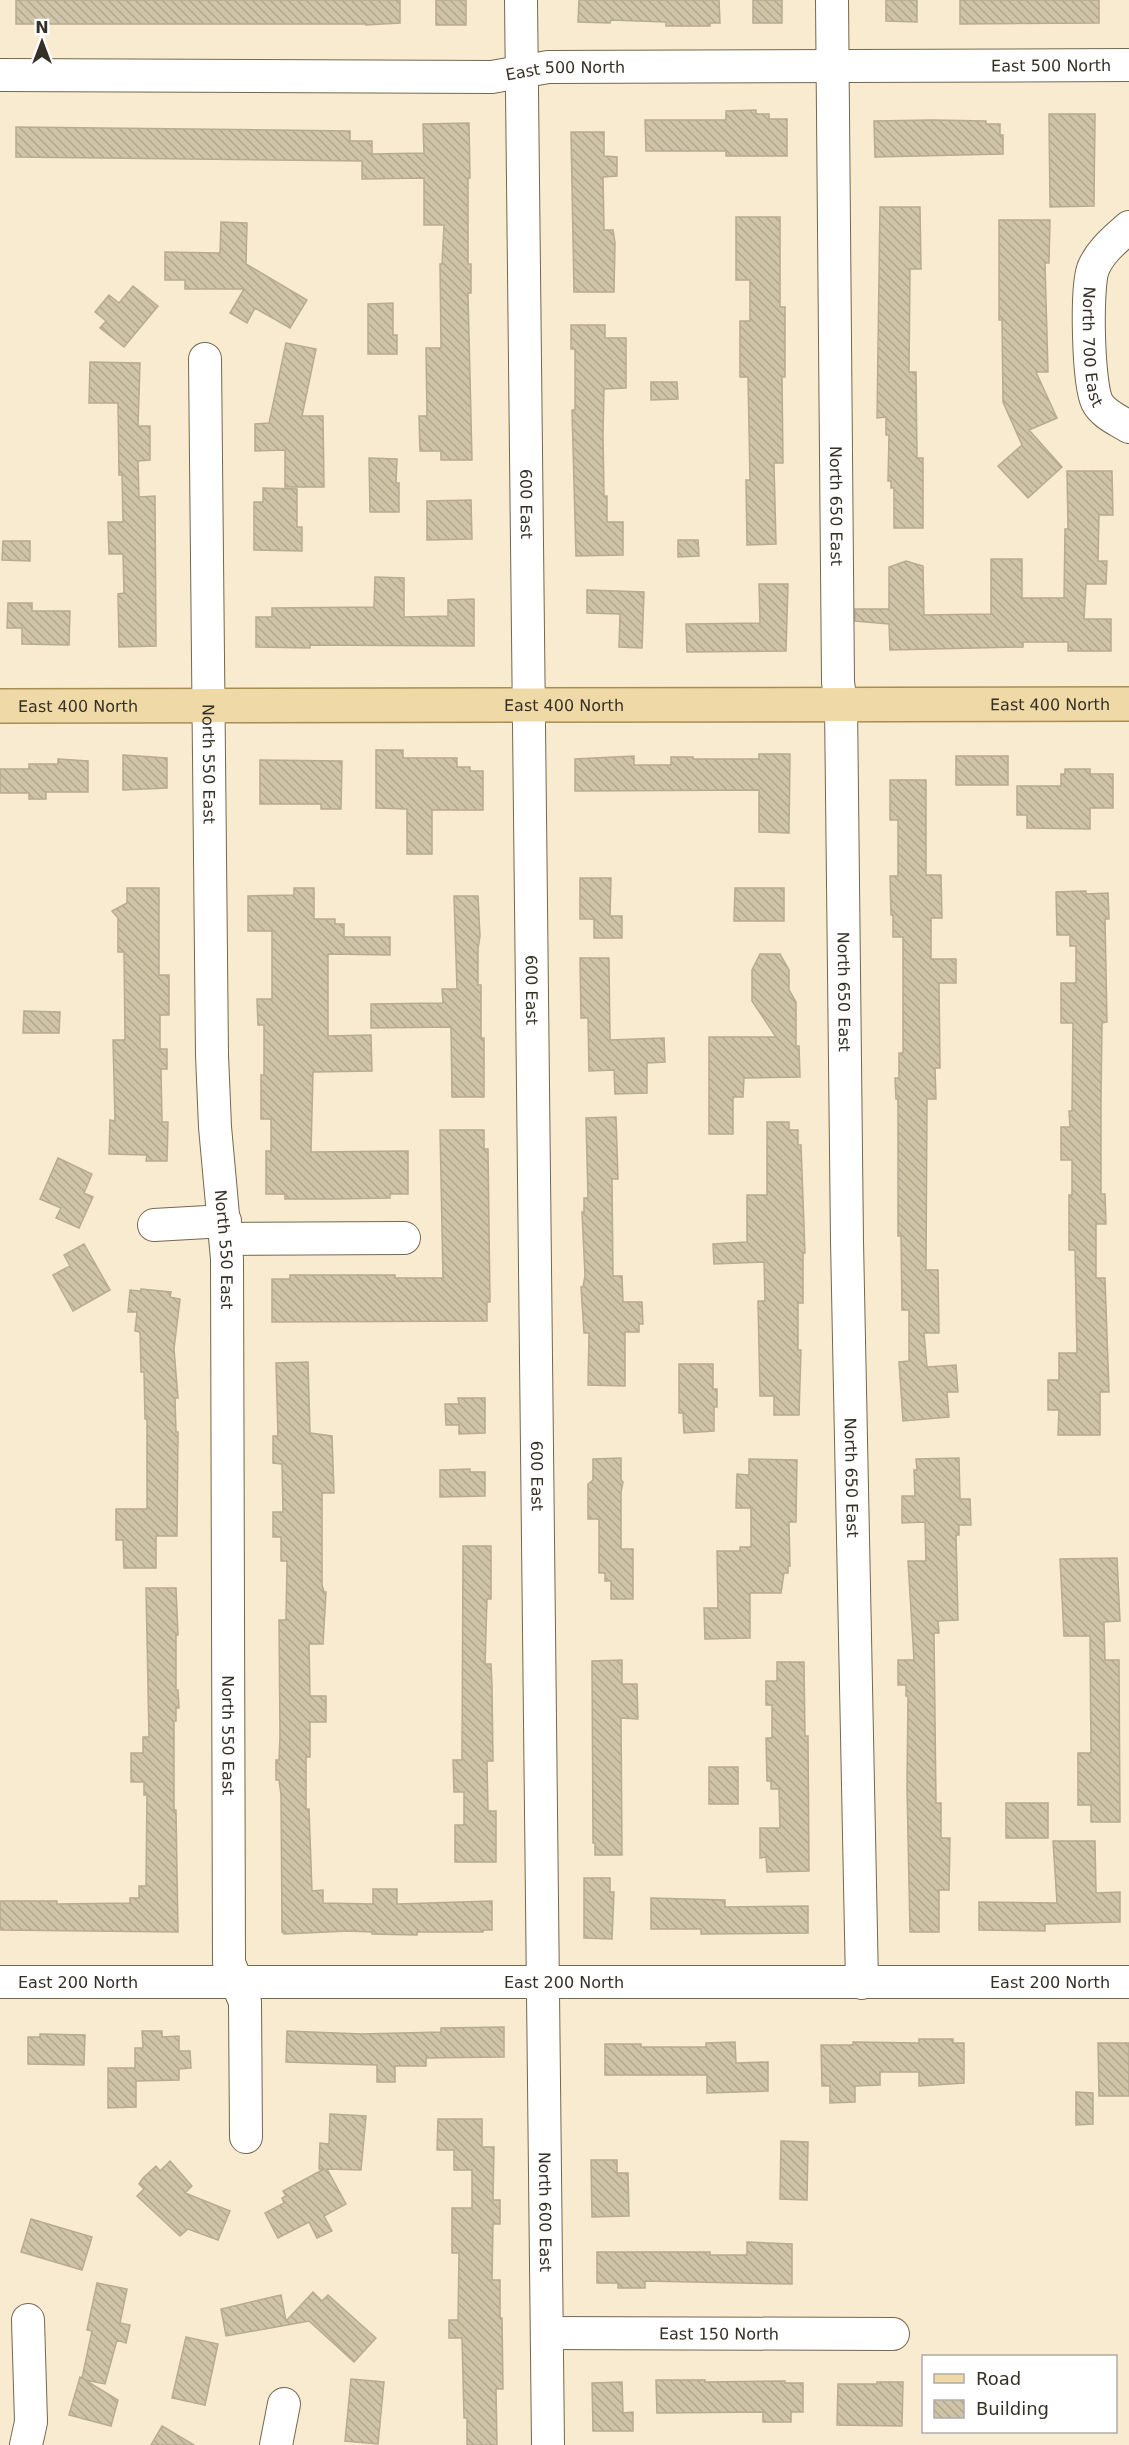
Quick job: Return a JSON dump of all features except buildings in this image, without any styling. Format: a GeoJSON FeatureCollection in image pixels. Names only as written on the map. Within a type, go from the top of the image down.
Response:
{"type":"FeatureCollection","features":[{"type":"Feature","properties":{"kind":"main road","name":"East 400 North"},"geometry":{"type":"LineString","coordinates":[[0,706],[1129,704]]}},
{"type":"Feature","properties":{"kind":"street","name":"600 East"},"geometry":{"type":"LineString","coordinates":[[521,0],[542,1981]]}},
{"type":"Feature","properties":{"kind":"street","name":"North 650 East"},"geometry":{"type":"LineString","coordinates":[[832,0],[837,682],[842,704],[847,1241],[862,1983]]}},
{"type":"Feature","properties":{"kind":"street","name":"East 500 North"},"geometry":{"type":"LineString","coordinates":[[0,75],[492,77],[548,67],[1129,65]]}},
{"type":"Feature","properties":{"kind":"street","name":"North 700 East"},"geometry":{"type":"LineString","coordinates":[[1129,227],[1100,256],[1093,269],[1090,316],[1092,390],[1098,404],[1105,412],[1129,428]]}},
{"type":"Feature","properties":{"kind":"street","name":"North 550 East"},"geometry":{"type":"LineString","coordinates":[[205,359],[212,1055],[225,1230],[229,1963],[245,2002],[246,2137]]}},
{"type":"Feature","properties":{"kind":"street"},"geometry":{"type":"LineString","coordinates":[[154,1225],[404,1238]]}},
{"type":"Feature","properties":{"kind":"street","name":"North 600 East"},"geometry":{"type":"LineString","coordinates":[[542,1981],[548,2445]]}},
{"type":"Feature","properties":{"kind":"street","name":"East 200 North"},"geometry":{"type":"LineString","coordinates":[[0,1982],[1129,1982]]}},
{"type":"Feature","properties":{"kind":"street"},"geometry":{"type":"LineString","coordinates":[[26,2445],[31,2422],[28,2320]]}},
{"type":"Feature","properties":{"kind":"street","name":"East 150 North"},"geometry":{"type":"LineString","coordinates":[[547,2333],[893,2334]]}},
{"type":"Feature","properties":{"kind":"street"},"geometry":{"type":"LineString","coordinates":[[276,2445],[284,2404]]}},
{"type":"Feature","properties":{"kind":"street"},"geometry":{"type":"LineString","coordinates":[[0,2439],[17,2445]]}}]}
